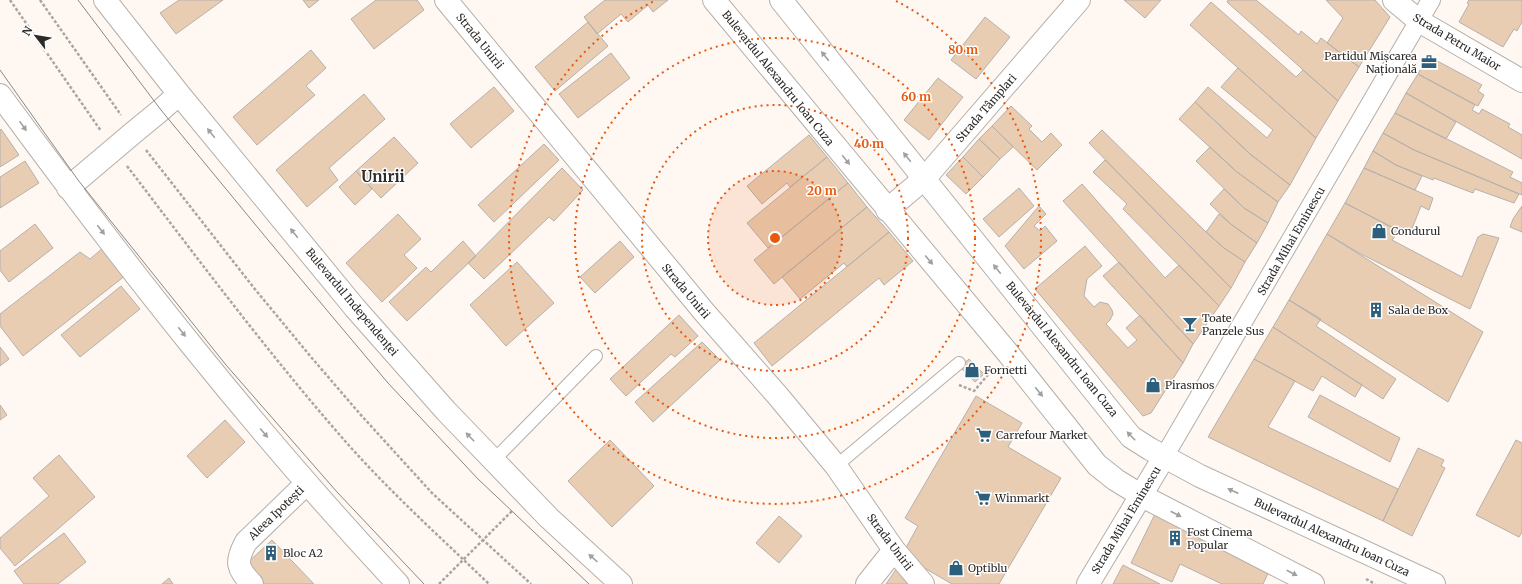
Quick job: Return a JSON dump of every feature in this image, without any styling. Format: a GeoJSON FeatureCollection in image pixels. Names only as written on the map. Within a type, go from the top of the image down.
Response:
{"type":"FeatureCollection","features":[{"type":"Feature","properties":{"kind":"main road","name":"Bulevardul Independenței"},"geometry":{"type":"LineString","coordinates":[[104,0],[179,94],[355,308],[446,411],[549,518],[622,584]]}},
{"type":"Feature","properties":{"kind":"main road","name":"Strada Unirii"},"geometry":{"type":"LineString","coordinates":[[446,0],[705,313],[778,396],[836,466],[894,550],[923,584]]}},
{"type":"Feature","properties":{"kind":"main road","name":"Bulevardul Alexandru Ioan Cuza"},"geometry":{"type":"LineString","coordinates":[[714,0],[1007,352],[1097,465],[1116,480],[1142,496],[1312,584]]}},
{"type":"Feature","properties":{"kind":"main road","name":"Bulevardul Alexandru Ioan Cuza"},"geometry":{"type":"LineString","coordinates":[[780,0],[925,178],[1132,437],[1144,446],[1200,476],[1434,584]]}},
{"type":"Feature","properties":{"kind":"main road","name":"Strada Tâmplari"},"geometry":{"type":"LineString","coordinates":[[888,210],[925,178],[1078,0]]}},
{"type":"Feature","properties":{"kind":"main road","name":"Strada Petru Maior"},"geometry":{"type":"LineString","coordinates":[[1394,0],[1419,21],[1522,81]]}},
{"type":"Feature","properties":{"kind":"main road"},"geometry":{"type":"LineString","coordinates":[[68,188],[179,94]]}},
{"type":"Feature","properties":{"kind":"main road"},"geometry":{"type":"LineString","coordinates":[[0,95],[68,188],[216,377],[306,484],[398,584]]}},
{"type":"Feature","properties":{"kind":"main road","name":"Strada Mihai Eminescu"},"geometry":{"type":"LineString","coordinates":[[1088,584],[1164,457]]}},
{"type":"Feature","properties":{"kind":"main road","name":"Aleea Ipotești"},"geometry":{"type":"LineString","coordinates":[[252,584],[241,571],[239,562],[241,551],[246,542],[306,484]]}},
{"type":"Feature","properties":{"kind":"main road"},"geometry":{"type":"LineString","coordinates":[[867,584],[894,550]]}},
{"type":"Feature","properties":{"kind":"street","name":"Strada Mihai Eminescu"},"geometry":{"type":"LineString","coordinates":[[1164,457],[1431,0]]}},
{"type":"Feature","properties":{"kind":"lane"},"geometry":{"type":"LineString","coordinates":[[493,461],[596,356]]}},
{"type":"Feature","properties":{"kind":"lane"},"geometry":{"type":"LineString","coordinates":[[836,466],[940,378],[960,363]]}},
{"type":"Feature","properties":{"kind":"path"},"geometry":{"type":"LineString","coordinates":[[10,0],[114,149],[296,384],[346,442],[410,509],[489,584]]}},
{"type":"Feature","properties":{"kind":"path"},"geometry":{"type":"LineString","coordinates":[[40,0],[133,133],[254,288],[311,358],[432,493],[531,584]]}},
{"type":"Feature","properties":{"kind":"path"},"geometry":{"type":"LineString","coordinates":[[940,378],[974,391],[1007,352]]}},
{"type":"Feature","properties":{"kind":"path"},"geometry":{"type":"LineString","coordinates":[[439,584],[527,496]]}},
{"type":"Feature","properties":{"kind":"building"},"geometry":{"type":"Polygon","coordinates":[[[179,0],[223,0],[176,34],[160,13],[179,0]]]}},
{"type":"Feature","properties":{"kind":"building"},"geometry":{"type":"Polygon","coordinates":[[[303,0],[319,0],[309,8],[303,0]]]}},
{"type":"Feature","properties":{"kind":"building"},"geometry":{"type":"Polygon","coordinates":[[[376,0],[417,0],[424,10],[374,49],[351,19],[376,0]]]}},
{"type":"Feature","properties":{"kind":"building"},"geometry":{"type":"Polygon","coordinates":[[[605,0],[668,0],[653,12],[648,5],[628,22],[621,14],[597,34],[584,17],[605,0]]]}},
{"type":"Feature","properties":{"kind":"building"},"geometry":{"type":"Polygon","coordinates":[[[1124,0],[1161,0],[1145,18],[1124,0]]]}},
{"type":"Feature","properties":{"kind":"building"},"geometry":{"type":"Polygon","coordinates":[[[1228,0],[1256,0],[1299,35],[1301,31],[1317,44],[1321,38],[1359,67],[1338,101],[1227,2],[1228,0]]]}},
{"type":"Feature","properties":{"kind":"building"},"geometry":{"type":"Polygon","coordinates":[[[1326,0],[1375,0],[1390,17],[1359,67],[1327,43],[1343,18],[1326,0]]]}},
{"type":"Feature","properties":{"kind":"building"},"geometry":{"type":"Polygon","coordinates":[[[1469,0],[1522,0],[1522,22],[1517,31],[1514,29],[1503,47],[1459,22],[1469,4],[1467,3],[1469,0]]]}},
{"type":"Feature","properties":{"kind":"building"},"geometry":{"type":"Polygon","coordinates":[[[1211,2],[1296,77],[1303,70],[1338,101],[1316,138],[1190,25],[1211,2]]]}},
{"type":"Feature","properties":{"kind":"building"},"geometry":{"type":"Polygon","coordinates":[[[985,17],[1010,37],[976,79],[951,60],[985,17]]]}},
{"type":"Feature","properties":{"kind":"building"},"geometry":{"type":"Polygon","coordinates":[[[588,22],[608,46],[555,91],[535,67],[588,22]]]}},
{"type":"Feature","properties":{"kind":"building"},"geometry":{"type":"Polygon","coordinates":[[[311,50],[326,68],[306,86],[315,95],[257,145],[233,117],[311,50]]]}},
{"type":"Feature","properties":{"kind":"building"},"geometry":{"type":"Polygon","coordinates":[[[611,53],[630,78],[578,118],[559,94],[611,53]]]}},
{"type":"Feature","properties":{"kind":"building"},"geometry":{"type":"Polygon","coordinates":[[[1428,56],[1482,85],[1478,91],[1484,95],[1478,106],[1418,74],[1428,56]]]}},
{"type":"Feature","properties":{"kind":"building"},"geometry":{"type":"Polygon","coordinates":[[[1238,68],[1316,138],[1290,185],[1250,154],[1195,102],[1208,87],[1267,138],[1273,130],[1221,87],[1238,68]]]}},
{"type":"Feature","properties":{"kind":"building"},"geometry":{"type":"Polygon","coordinates":[[[1418,74],[1475,105],[1472,110],[1479,114],[1482,109],[1510,124],[1508,127],[1522,135],[1522,159],[1406,93],[1418,74]]]}},
{"type":"Feature","properties":{"kind":"building"},"geometry":{"type":"Polygon","coordinates":[[[938,78],[963,97],[929,140],[904,120],[938,78]]]}},
{"type":"Feature","properties":{"kind":"building"},"geometry":{"type":"Polygon","coordinates":[[[494,87],[514,111],[471,148],[450,124],[494,87]]]}},
{"type":"Feature","properties":{"kind":"building"},"geometry":{"type":"Polygon","coordinates":[[[1406,93],[1456,122],[1446,139],[1395,113],[1406,93]]]}},
{"type":"Feature","properties":{"kind":"building"},"geometry":{"type":"Polygon","coordinates":[[[364,94],[385,119],[329,168],[338,180],[307,207],[276,170],[364,94]]]}},
{"type":"Feature","properties":{"kind":"building"},"geometry":{"type":"Polygon","coordinates":[[[1195,102],[1250,154],[1290,185],[1278,202],[1237,172],[1179,119],[1195,102]]]}},
{"type":"Feature","properties":{"kind":"building"},"geometry":{"type":"Polygon","coordinates":[[[1011,106],[1032,126],[1029,129],[1042,142],[1051,133],[1062,145],[1037,170],[992,126],[1011,106]]]}},
{"type":"Feature","properties":{"kind":"building"},"geometry":{"type":"Polygon","coordinates":[[[1395,113],[1513,172],[1510,177],[1522,183],[1522,195],[1414,150],[1383,133],[1395,113]]]}},
{"type":"Feature","properties":{"kind":"building"},"geometry":{"type":"Polygon","coordinates":[[[992,126],[1013,147],[1000,159],[979,139],[992,126]]]}},
{"type":"Feature","properties":{"kind":"building"},"geometry":{"type":"Polygon","coordinates":[[[1,129],[19,155],[0,167],[0,130],[1,129]]]}},
{"type":"Feature","properties":{"kind":"building"},"geometry":{"type":"Polygon","coordinates":[[[1102,130],[1206,232],[1224,248],[1245,262],[1231,288],[1089,143],[1102,130]]]}},
{"type":"Feature","properties":{"kind":"building"},"geometry":{"type":"Polygon","coordinates":[[[1383,133],[1414,150],[1519,194],[1514,203],[1475,189],[1473,193],[1434,178],[1433,180],[1396,165],[1373,151],[1383,133]]]}},
{"type":"Feature","properties":{"kind":"building"},"geometry":{"type":"Polygon","coordinates":[[[809,135],[827,157],[790,187],[787,183],[762,204],[747,186],[809,135]]]}},
{"type":"Feature","properties":{"kind":"building"},"geometry":{"type":"Polygon","coordinates":[[[394,137],[418,163],[381,198],[356,171],[394,137]]]}},
{"type":"Feature","properties":{"kind":"building"},"geometry":{"type":"Polygon","coordinates":[[[979,139],[1000,159],[983,177],[963,157],[979,139]]]}},
{"type":"Feature","properties":{"kind":"building"},"geometry":{"type":"Polygon","coordinates":[[[544,144],[559,160],[494,222],[478,205],[544,144]]]}},
{"type":"Feature","properties":{"kind":"building"},"geometry":{"type":"Polygon","coordinates":[[[1210,147],[1237,172],[1278,202],[1268,223],[1244,208],[1196,161],[1210,147]]]}},
{"type":"Feature","properties":{"kind":"building"},"geometry":{"type":"Polygon","coordinates":[[[1373,151],[1396,165],[1422,176],[1415,190],[1364,168],[1373,151]]]}},
{"type":"Feature","properties":{"kind":"building"},"geometry":{"type":"Polygon","coordinates":[[[827,157],[848,183],[768,248],[747,223],[827,157]]]}},
{"type":"Feature","properties":{"kind":"building"},"geometry":{"type":"Polygon","coordinates":[[[963,157],[983,177],[966,194],[946,175],[963,157]]]}},
{"type":"Feature","properties":{"kind":"building"},"geometry":{"type":"Polygon","coordinates":[[[1105,160],[1231,288],[1219,306],[1123,209],[1127,204],[1093,172],[1105,160]]]}},
{"type":"Feature","properties":{"kind":"building"},"geometry":{"type":"Polygon","coordinates":[[[25,161],[39,183],[0,208],[0,177],[25,161]]]}},
{"type":"Feature","properties":{"kind":"building"},"geometry":{"type":"Polygon","coordinates":[[[562,168],[583,190],[554,221],[549,217],[484,279],[468,263],[562,168]]]}},
{"type":"Feature","properties":{"kind":"building"},"geometry":{"type":"Polygon","coordinates":[[[1364,168],[1433,198],[1429,210],[1421,206],[1409,236],[1345,203],[1364,168]]]}},
{"type":"Feature","properties":{"kind":"building"},"geometry":{"type":"Polygon","coordinates":[[[356,171],[372,189],[355,205],[339,187],[356,171]]]}},
{"type":"Feature","properties":{"kind":"building"},"geometry":{"type":"Polygon","coordinates":[[[848,183],[867,207],[774,284],[754,260],[848,183]]]}},
{"type":"Feature","properties":{"kind":"building"},"geometry":{"type":"Polygon","coordinates":[[[1082,184],[1165,278],[1179,265],[1219,306],[1193,344],[1063,201],[1082,184]]]}},
{"type":"Feature","properties":{"kind":"building"},"geometry":{"type":"Polygon","coordinates":[[[1019,188],[1034,206],[999,237],[983,219],[1019,188]]]}},
{"type":"Feature","properties":{"kind":"building"},"geometry":{"type":"Polygon","coordinates":[[[1224,189],[1244,208],[1268,223],[1257,243],[1232,225],[1210,204],[1224,189]]]}},
{"type":"Feature","properties":{"kind":"building"},"geometry":{"type":"Polygon","coordinates":[[[1345,203],[1399,231],[1392,240],[1462,277],[1478,237],[1483,234],[1499,238],[1470,309],[1359,253],[1327,234],[1345,203]]]}},
{"type":"Feature","properties":{"kind":"building"},"geometry":{"type":"Polygon","coordinates":[[[1039,206],[1046,214],[1034,226],[1040,231],[1045,226],[1057,241],[1024,269],[1005,246],[1039,206]]]}},
{"type":"Feature","properties":{"kind":"building"},"geometry":{"type":"Polygon","coordinates":[[[1522,206],[1522,232],[1510,227],[1513,219],[1522,206]]]}},
{"type":"Feature","properties":{"kind":"building"},"geometry":{"type":"Polygon","coordinates":[[[867,207],[889,232],[847,267],[844,263],[800,299],[782,277],[867,207]]]}},
{"type":"Feature","properties":{"kind":"building"},"geometry":{"type":"Polygon","coordinates":[[[398,214],[421,239],[404,255],[417,268],[382,302],[346,263],[398,214]]]}},
{"type":"Feature","properties":{"kind":"building"},"geometry":{"type":"Polygon","coordinates":[[[1219,214],[1257,243],[1245,262],[1224,248],[1206,232],[1219,214]]]}},
{"type":"Feature","properties":{"kind":"building"},"geometry":{"type":"Polygon","coordinates":[[[35,224],[53,248],[9,282],[0,270],[0,251],[35,224]]]}},
{"type":"Feature","properties":{"kind":"building"},"geometry":{"type":"Polygon","coordinates":[[[889,232],[913,261],[884,285],[879,278],[772,366],[754,343],[889,232]]]}},
{"type":"Feature","properties":{"kind":"building","name":"Sala de Box"},"geometry":{"type":"Polygon","coordinates":[[[1327,234],[1483,332],[1448,402],[1289,300],[1327,234]]]}},
{"type":"Feature","properties":{"kind":"building"},"geometry":{"type":"Polygon","coordinates":[[[463,241],[476,256],[407,321],[389,302],[426,267],[431,272],[463,241]]]}},
{"type":"Feature","properties":{"kind":"building"},"geometry":{"type":"Polygon","coordinates":[[[620,241],[634,257],[595,293],[580,277],[620,241]]]}},
{"type":"Feature","properties":{"kind":"building"},"geometry":{"type":"Polygon","coordinates":[[[1085,246],[1102,266],[1087,279],[1084,296],[1094,307],[1100,302],[1108,304],[1113,314],[1106,324],[1128,348],[1137,340],[1126,328],[1140,315],[1183,363],[1151,413],[1143,416],[1035,289],[1085,246]]]}},
{"type":"Feature","properties":{"kind":"building"},"geometry":{"type":"Polygon","coordinates":[[[104,247],[126,275],[23,356],[0,326],[0,314],[80,252],[90,259],[104,247]]]}},
{"type":"Feature","properties":{"kind":"building"},"geometry":{"type":"Polygon","coordinates":[[[517,262],[554,303],[506,346],[470,305],[517,262]]]}},
{"type":"Feature","properties":{"kind":"building"},"geometry":{"type":"Polygon","coordinates":[[[1119,262],[1193,344],[1183,363],[1103,276],[1119,262]]]}},
{"type":"Feature","properties":{"kind":"building"},"geometry":{"type":"Polygon","coordinates":[[[121,286],[140,309],[80,357],[61,335],[121,286]]]}},
{"type":"Feature","properties":{"kind":"building"},"geometry":{"type":"Polygon","coordinates":[[[1289,300],[1321,319],[1316,326],[1396,379],[1383,399],[1273,327],[1289,300]]]}},
{"type":"Feature","properties":{"kind":"building"},"geometry":{"type":"Polygon","coordinates":[[[679,315],[698,336],[675,357],[671,354],[626,396],[610,379],[679,315]]]}},
{"type":"Feature","properties":{"kind":"building"},"geometry":{"type":"Polygon","coordinates":[[[1273,327],[1362,385],[1355,397],[1322,376],[1313,391],[1254,359],[1273,327]]]}},
{"type":"Feature","properties":{"kind":"building"},"geometry":{"type":"Polygon","coordinates":[[[702,342],[720,360],[653,422],[635,402],[702,342]]]}},
{"type":"Feature","properties":{"kind":"building"},"geometry":{"type":"Polygon","coordinates":[[[0,347],[9,359],[0,366],[0,347]]]}},
{"type":"Feature","properties":{"kind":"building","name":"Fornetti"},"geometry":{"type":"Polygon","coordinates":[[[969,359],[984,374],[975,382],[960,367],[969,359]]]}},
{"type":"Feature","properties":{"kind":"building"},"geometry":{"type":"Polygon","coordinates":[[[1254,359],[1295,381],[1268,427],[1398,489],[1383,521],[1208,437],[1254,359]]]}},
{"type":"Feature","properties":{"kind":"building"},"geometry":{"type":"Polygon","coordinates":[[[1320,395],[1400,438],[1390,462],[1308,417],[1320,395]]]}},
{"type":"Feature","properties":{"kind":"building","name":"Winmarkt"},"geometry":{"type":"Polygon","coordinates":[[[976,396],[1022,423],[1008,447],[1061,478],[999,584],[952,584],[902,555],[918,526],[905,518],[976,396]]]}},
{"type":"Feature","properties":{"kind":"building"},"geometry":{"type":"Polygon","coordinates":[[[0,405],[7,415],[0,420],[0,405]]]}},
{"type":"Feature","properties":{"kind":"building"},"geometry":{"type":"Polygon","coordinates":[[[225,420],[245,442],[207,478],[187,456],[225,420]]]}},
{"type":"Feature","properties":{"kind":"building"},"geometry":{"type":"Polygon","coordinates":[[[610,440],[654,486],[612,527],[568,481],[610,440]]]}},
{"type":"Feature","properties":{"kind":"building"},"geometry":{"type":"Polygon","coordinates":[[[1516,440],[1522,443],[1522,532],[1519,537],[1476,515],[1516,440]]]}},
{"type":"Feature","properties":{"kind":"building"},"geometry":{"type":"Polygon","coordinates":[[[1418,448],[1444,460],[1441,466],[1445,468],[1412,536],[1383,521],[1418,448]]]}},
{"type":"Feature","properties":{"kind":"building"},"geometry":{"type":"Polygon","coordinates":[[[59,455],[95,497],[15,566],[0,548],[0,538],[49,496],[33,478],[59,455]]]}},
{"type":"Feature","properties":{"kind":"building","name":"Fost Cinema Popular"},"geometry":{"type":"Polygon","coordinates":[[[1155,514],[1270,569],[1263,584],[1222,584],[1180,564],[1172,582],[1131,563],[1155,514]]]}},
{"type":"Feature","properties":{"kind":"building"},"geometry":{"type":"Polygon","coordinates":[[[779,516],[802,536],[779,563],[756,543],[779,516]]]}},
{"type":"Feature","properties":{"kind":"building"},"geometry":{"type":"Polygon","coordinates":[[[64,533],[86,562],[58,584],[24,584],[14,571],[64,533]]]}},
{"type":"Feature","properties":{"kind":"building","name":"Bloc A2"},"geometry":{"type":"Polygon","coordinates":[[[272,540],[314,584],[260,584],[244,566],[272,540]]]}},
{"type":"Feature","properties":{"kind":"building"},"geometry":{"type":"Polygon","coordinates":[[[1123,565],[1160,584],[1113,584],[1123,565]]]}},
{"type":"Feature","properties":{"kind":"building"},"geometry":{"type":"Polygon","coordinates":[[[897,568],[911,584],[886,584],[897,568]]]}},
{"type":"Feature","properties":{"kind":"building"},"geometry":{"type":"Polygon","coordinates":[[[169,578],[173,584],[162,584],[169,578]]]}},
{"type":"Feature","properties":{"kind":"tram line"},"geometry":{"type":"LineString","coordinates":[[78,0],[161,110],[388,383],[478,479],[589,584]]}},
{"type":"Feature","properties":{"kind":"tram line"},"geometry":{"type":"LineString","coordinates":[[0,70],[78,180],[226,365],[337,492],[424,584]]}},
{"type":"Feature","properties":{"kind":"place","name":"Partidul Mișcarea Națională"},"geometry":{"type":"Point","coordinates":[1429,62]}},
{"type":"Feature","properties":{"kind":"place","name":"Condurul"},"geometry":{"type":"Point","coordinates":[1379,231]}},
{"type":"Feature","properties":{"kind":"place","name":"Sala de Box"},"geometry":{"type":"Point","coordinates":[1376,310]}},
{"type":"Feature","properties":{"kind":"place","name":"Toate Panzele Sus"},"geometry":{"type":"Point","coordinates":[1190,324]}},
{"type":"Feature","properties":{"kind":"place","name":"Fornetti"},"geometry":{"type":"Point","coordinates":[972,370]}},
{"type":"Feature","properties":{"kind":"place","name":"Pirasmos"},"geometry":{"type":"Point","coordinates":[1153,385]}},
{"type":"Feature","properties":{"kind":"place","name":"Carrefour Market"},"geometry":{"type":"Point","coordinates":[984,435]}},
{"type":"Feature","properties":{"kind":"place","name":"Winmarkt"},"geometry":{"type":"Point","coordinates":[983,498]}},
{"type":"Feature","properties":{"kind":"place","name":"Fost Cinema Popular"},"geometry":{"type":"Point","coordinates":[1175,538]}},
{"type":"Feature","properties":{"kind":"place","name":"Bloc A2"},"geometry":{"type":"Point","coordinates":[271,553]}},
{"type":"Feature","properties":{"kind":"place","name":"Optiblu"},"geometry":{"type":"Point","coordinates":[956,568]}},
{"type":"Feature","properties":{"kind":"district","name":"Unirii"},"geometry":{"type":"Point","coordinates":[383,177]}}]}
